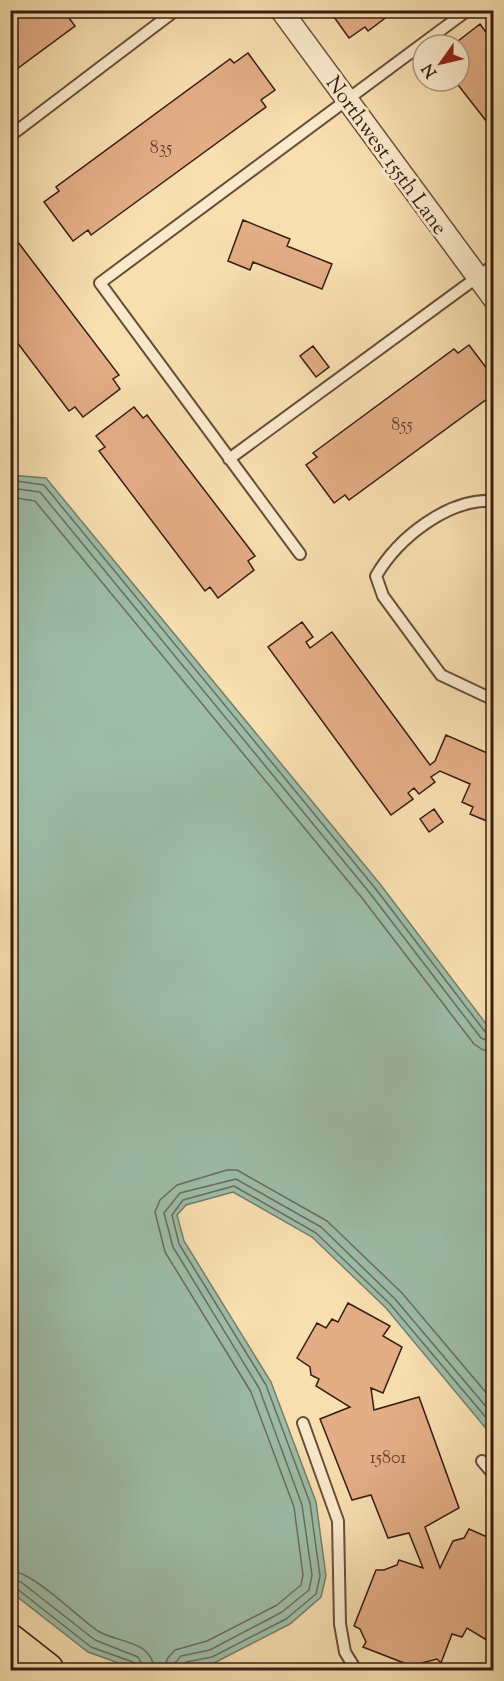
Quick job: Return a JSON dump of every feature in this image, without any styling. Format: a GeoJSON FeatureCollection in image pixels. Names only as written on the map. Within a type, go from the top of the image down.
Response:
{"type":"FeatureCollection","features":[{"type":"Feature","properties":{"kind":"main road"},"geometry":{"type":"LineString","coordinates":[[10,1641],[47,1671]]}},
{"type":"Feature","properties":{"kind":"street","name":"Northwest 155th Lane"},"geometry":{"type":"LineString","coordinates":[[281,10],[347,100],[485,271],[494,299]]}},
{"type":"Feature","properties":{"kind":"lane"},"geometry":{"type":"LineString","coordinates":[[10,135],[176,10]]}},
{"type":"Feature","properties":{"kind":"lane"},"geometry":{"type":"LineString","coordinates":[[300,554],[100,283],[468,10]]}},
{"type":"Feature","properties":{"kind":"lane"},"geometry":{"type":"LineString","coordinates":[[229,459],[485,271]]}},
{"type":"Feature","properties":{"kind":"lane"},"geometry":{"type":"LineString","coordinates":[[494,501],[453,507],[386,559],[376,576],[383,596],[441,675],[494,700]]}},
{"type":"Feature","properties":{"kind":"lane"},"geometry":{"type":"LineString","coordinates":[[303,1423],[338,1521],[340,1624],[345,1652],[356,1671]]}},
{"type":"Feature","properties":{"kind":"lane"},"geometry":{"type":"LineString","coordinates":[[482,1461],[494,1475]]}},
{"type":"Feature","properties":{"kind":"water"},"geometry":{"type":"Polygon","coordinates":[[[10,475],[46,478],[380,884],[493,1033],[493,1437],[386,1308],[312,1237],[233,1192],[186,1205],[177,1215],[184,1241],[271,1382],[316,1502],[326,1576],[321,1597],[290,1624],[214,1663],[174,1670],[138,1670],[88,1652],[11,1592],[10,475]]]}},
{"type":"Feature","properties":{"kind":"building"},"geometry":{"type":"Polygon","coordinates":[[[10,10],[63,10],[75,26],[10,74],[10,10]]]}},
{"type":"Feature","properties":{"kind":"building"},"geometry":{"type":"Polygon","coordinates":[[[329,10],[396,10],[368,31],[365,27],[349,38],[329,10]]]}},
{"type":"Feature","properties":{"kind":"building"},"geometry":{"type":"Polygon","coordinates":[[[480,24],[488,35],[494,31],[494,131],[464,93],[471,93],[471,33],[468,33],[480,24]]]}},
{"type":"Feature","properties":{"kind":"building"},"geometry":{"type":"Polygon","coordinates":[[[248,53],[275,90],[261,100],[266,107],[91,235],[88,230],[73,241],[44,202],[59,191],[56,187],[230,59],[234,63],[248,53]]]}},
{"type":"Feature","properties":{"kind":"building"},"geometry":{"type":"Polygon","coordinates":[[[243,220],[290,239],[287,246],[332,264],[322,289],[253,262],[250,270],[228,261],[243,220]]]}},
{"type":"Feature","properties":{"kind":"building"},"geometry":{"type":"Polygon","coordinates":[[[11,233],[119,375],[113,379],[120,389],[83,417],[75,407],[69,411],[10,333],[11,233]]]}},
{"type":"Feature","properties":{"kind":"building"},"geometry":{"type":"Polygon","coordinates":[[[469,345],[494,378],[494,390],[489,393],[491,396],[349,500],[345,495],[334,503],[306,465],[317,457],[313,453],[454,349],[458,353],[469,345]]]}},
{"type":"Feature","properties":{"kind":"building"},"geometry":{"type":"Polygon","coordinates":[[[313,346],[329,367],[316,377],[300,356],[313,346]]]}},
{"type":"Feature","properties":{"kind":"building"},"geometry":{"type":"Polygon","coordinates":[[[134,407],[143,418],[147,415],[255,556],[248,561],[254,570],[218,598],[210,587],[205,591],[99,451],[105,447],[96,436],[134,407]]]}},
{"type":"Feature","properties":{"kind":"building"},"geometry":{"type":"Polygon","coordinates":[[[302,622],[313,637],[306,642],[310,648],[332,632],[430,765],[435,761],[446,735],[494,756],[494,824],[470,814],[473,807],[462,802],[470,784],[440,771],[431,777],[435,782],[419,794],[414,788],[408,793],[413,799],[391,815],[268,647],[302,622]]]}},
{"type":"Feature","properties":{"kind":"building"},"geometry":{"type":"Polygon","coordinates":[[[434,809],[443,822],[429,832],[420,819],[434,809]]]}},
{"type":"Feature","properties":{"kind":"building"},"geometry":{"type":"Polygon","coordinates":[[[348,1303],[390,1326],[383,1336],[402,1347],[383,1393],[371,1388],[374,1410],[419,1397],[459,1508],[425,1527],[440,1568],[453,1541],[464,1538],[469,1529],[494,1540],[494,1638],[490,1642],[467,1628],[462,1637],[452,1634],[441,1663],[437,1659],[422,1663],[417,1668],[363,1647],[366,1642],[360,1629],[354,1626],[376,1570],[384,1570],[397,1565],[399,1560],[423,1568],[409,1533],[388,1538],[371,1495],[352,1500],[320,1419],[350,1407],[316,1386],[319,1379],[311,1375],[310,1367],[297,1358],[317,1323],[326,1328],[332,1319],[338,1322],[348,1303]]]}}]}
